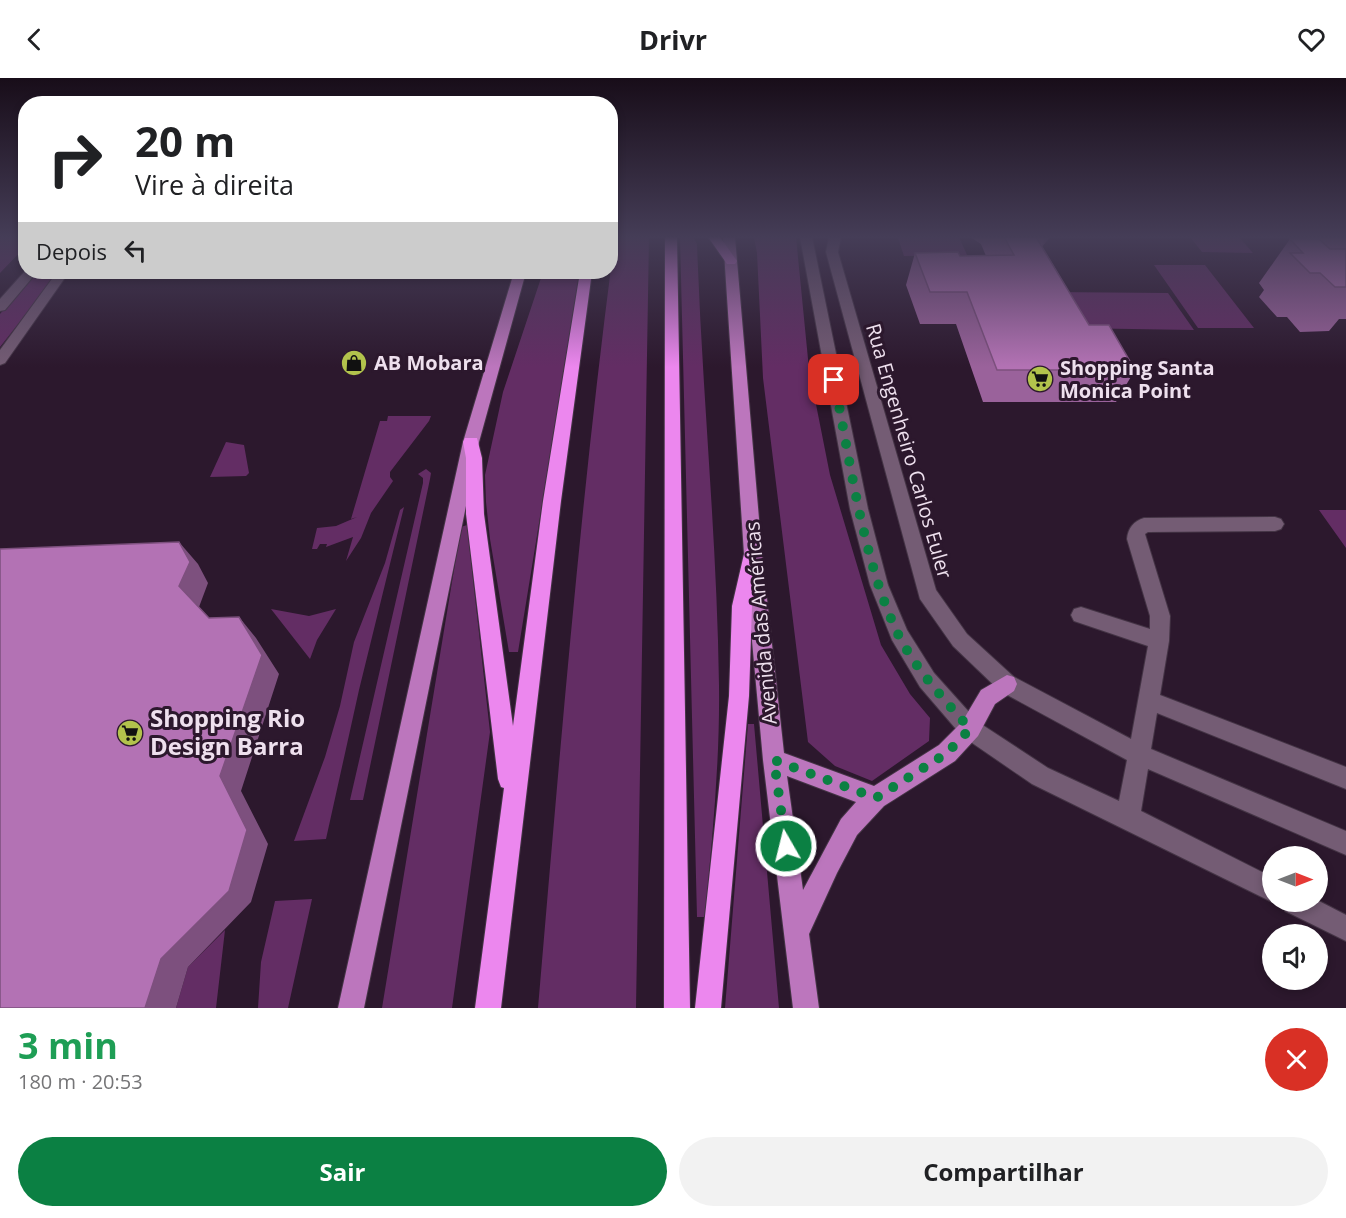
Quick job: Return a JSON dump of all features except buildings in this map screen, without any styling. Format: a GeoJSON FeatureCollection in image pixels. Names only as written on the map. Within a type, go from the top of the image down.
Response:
{"type":"FeatureCollection","features":[{"type":"Feature","properties":{"kind":"highway"},"geometry":{"type":"LineString","coordinates":[[488,1008],[552,501],[585,280]]}},
{"type":"Feature","properties":{"kind":"highway"},"geometry":{"type":"LineString","coordinates":[[671,280],[677,1008]]}},
{"type":"Feature","properties":{"kind":"highway"},"geometry":{"type":"LineString","coordinates":[[471,442],[474,458],[475,514],[513,804]]}},
{"type":"Feature","properties":{"kind":"highway"},"geometry":{"type":"LineString","coordinates":[[708,1008],[739,696],[742,606],[753,554]]}},
{"type":"Feature","properties":{"kind":"main road"},"geometry":{"type":"LineString","coordinates":[[351,1008],[471,442],[518,280]]}},
{"type":"Feature","properties":{"kind":"main road","name":"Avenida das Américas"},"geometry":{"type":"LineString","coordinates":[[732,280],[753,554],[774,760],[806,1008]]}},
{"type":"Feature","properties":{"kind":"main road"},"geometry":{"type":"LineString","coordinates":[[797,932],[828,864],[844,836],[876,798],[947,753],[970,729],[988,697],[1008,684]]}},
{"type":"Feature","properties":{"kind":"main road"},"geometry":{"type":"LineString","coordinates":[[774,760],[876,798]]}},
{"type":"Feature","properties":{"kind":"street"},"geometry":{"type":"LineString","coordinates":[[0,307],[24,280]]}},
{"type":"Feature","properties":{"kind":"street"},"geometry":{"type":"LineString","coordinates":[[0,360],[57,280]]}},
{"type":"Feature","properties":{"kind":"street"},"geometry":{"type":"LineString","coordinates":[[815,280],[857,497],[879,585],[898,634],[927,680],[970,729],[1040,776],[1128,817],[1262,885]]}},
{"type":"Feature","properties":{"kind":"street","name":"Rua Engenheiro Carlos Euler"},"geometry":{"type":"LineString","coordinates":[[840,280],[927,593],[960,640],[1008,684],[1140,755],[1346,843]]}},
{"type":"Feature","properties":{"kind":"street"},"geometry":{"type":"LineString","coordinates":[[1128,817],[1159,641],[1160,616],[1137,542],[1138,529],[1144,525],[1275,524]]}},
{"type":"Feature","properties":{"kind":"street"},"geometry":{"type":"LineString","coordinates":[[1081,615],[1159,641]]}},
{"type":"Feature","properties":{"kind":"street"},"geometry":{"type":"LineString","coordinates":[[1149,700],[1346,778]]}},
{"type":"Feature","properties":{"kind":"street"},"geometry":{"type":"LineString","coordinates":[[1314,912],[1346,928]]}},
{"type":"Feature","properties":{"kind":"shaded area"},"geometry":{"type":"Polygon","coordinates":[[[29,280],[53,280],[0,347],[0,314],[29,280]]]}},
{"type":"Feature","properties":{"kind":"shaded area"},"geometry":{"type":"Polygon","coordinates":[[[540,280],[579,280],[518,652],[509,652],[486,502],[485,475],[503,392],[540,280]]]}},
{"type":"Feature","properties":{"kind":"shaded area"},"geometry":{"type":"Polygon","coordinates":[[[610,280],[648,280],[636,1008],[538,1008],[581,526],[610,280]]]}},
{"type":"Feature","properties":{"kind":"shaded area"},"geometry":{"type":"Polygon","coordinates":[[[681,280],[699,280],[718,630],[718,743],[715,801],[705,917],[697,917],[681,280]]]}},
{"type":"Feature","properties":{"kind":"shaded area"},"geometry":{"type":"Polygon","coordinates":[[[758,280],[800,280],[809,369],[830,475],[881,645],[910,694],[930,718],[929,741],[872,781],[835,766],[808,742],[763,378],[758,280]]]}},
{"type":"Feature","properties":{"kind":"shaded area"},"geometry":{"type":"Polygon","coordinates":[[[1165,280],[1217,280],[1254,328],[1198,328],[1165,280]]]}},
{"type":"Feature","properties":{"kind":"shaded area"},"geometry":{"type":"Polygon","coordinates":[[[1050,292],[1168,293],[1194,330],[1069,328],[1050,292]]]}},
{"type":"Feature","properties":{"kind":"shaded area"},"geometry":{"type":"Polygon","coordinates":[[[388,416],[431,416],[390,472],[393,481],[371,513],[361,538],[346,561],[353,537],[326,547],[327,544],[320,544],[317,549],[312,549],[317,528],[336,526],[357,517],[351,519],[380,421],[387,421],[388,416]]]}},
{"type":"Feature","properties":{"kind":"shaded area"},"geometry":{"type":"Polygon","coordinates":[[[226,442],[244,445],[249,473],[246,476],[210,477],[226,442]]]}},
{"type":"Feature","properties":{"kind":"shaded area"},"geometry":{"type":"Polygon","coordinates":[[[426,469],[431,473],[430,479],[363,800],[350,800],[423,483],[423,478],[418,474],[426,469]]]}},
{"type":"Feature","properties":{"kind":"shaded area"},"geometry":{"type":"Polygon","coordinates":[[[404,507],[359,690],[326,839],[294,841],[325,757],[340,706],[354,642],[385,563],[400,510],[404,507]]]}},
{"type":"Feature","properties":{"kind":"shaded area"},"geometry":{"type":"Polygon","coordinates":[[[1319,510],[1346,510],[1346,548],[1319,510]]]}},
{"type":"Feature","properties":{"kind":"shaded area"},"geometry":{"type":"Polygon","coordinates":[[[467,525],[490,732],[452,1008],[382,1008],[461,527],[467,525]]]}},
{"type":"Feature","properties":{"kind":"shaded area"},"geometry":{"type":"Polygon","coordinates":[[[271,609],[309,616],[336,609],[317,640],[310,659],[271,609]]]}},
{"type":"Feature","properties":{"kind":"shaded area"},"geometry":{"type":"Polygon","coordinates":[[[748,724],[754,724],[779,1008],[725,1008],[748,724]]]}},
{"type":"Feature","properties":{"kind":"shaded area"},"geometry":{"type":"Polygon","coordinates":[[[312,899],[288,1008],[258,1008],[261,962],[275,901],[312,899]]]}},
{"type":"Feature","properties":{"kind":"shaded area"},"geometry":{"type":"Polygon","coordinates":[[[225,930],[216,1008],[176,1008],[188,967],[225,930]]]}},
{"type":"Feature","properties":{"kind":"place","name":"AB Mobara"},"geometry":{"type":"Point","coordinates":[354,363]}},
{"type":"Feature","properties":{"kind":"place","name":"Shopping Santa Monica Point"},"geometry":{"type":"Point","coordinates":[1040,379]}},
{"type":"Feature","properties":{"kind":"place","name":"Shopping Rio Design Barra"},"geometry":{"type":"Point","coordinates":[130,733]}},
{"type":"Feature","properties":{"kind":"route"},"geometry":{"type":"LineString","coordinates":[[786,846],[774,760],[876,798],[947,753],[970,729],[927,680],[898,634],[879,585],[860,509],[834,380]]}}]}
